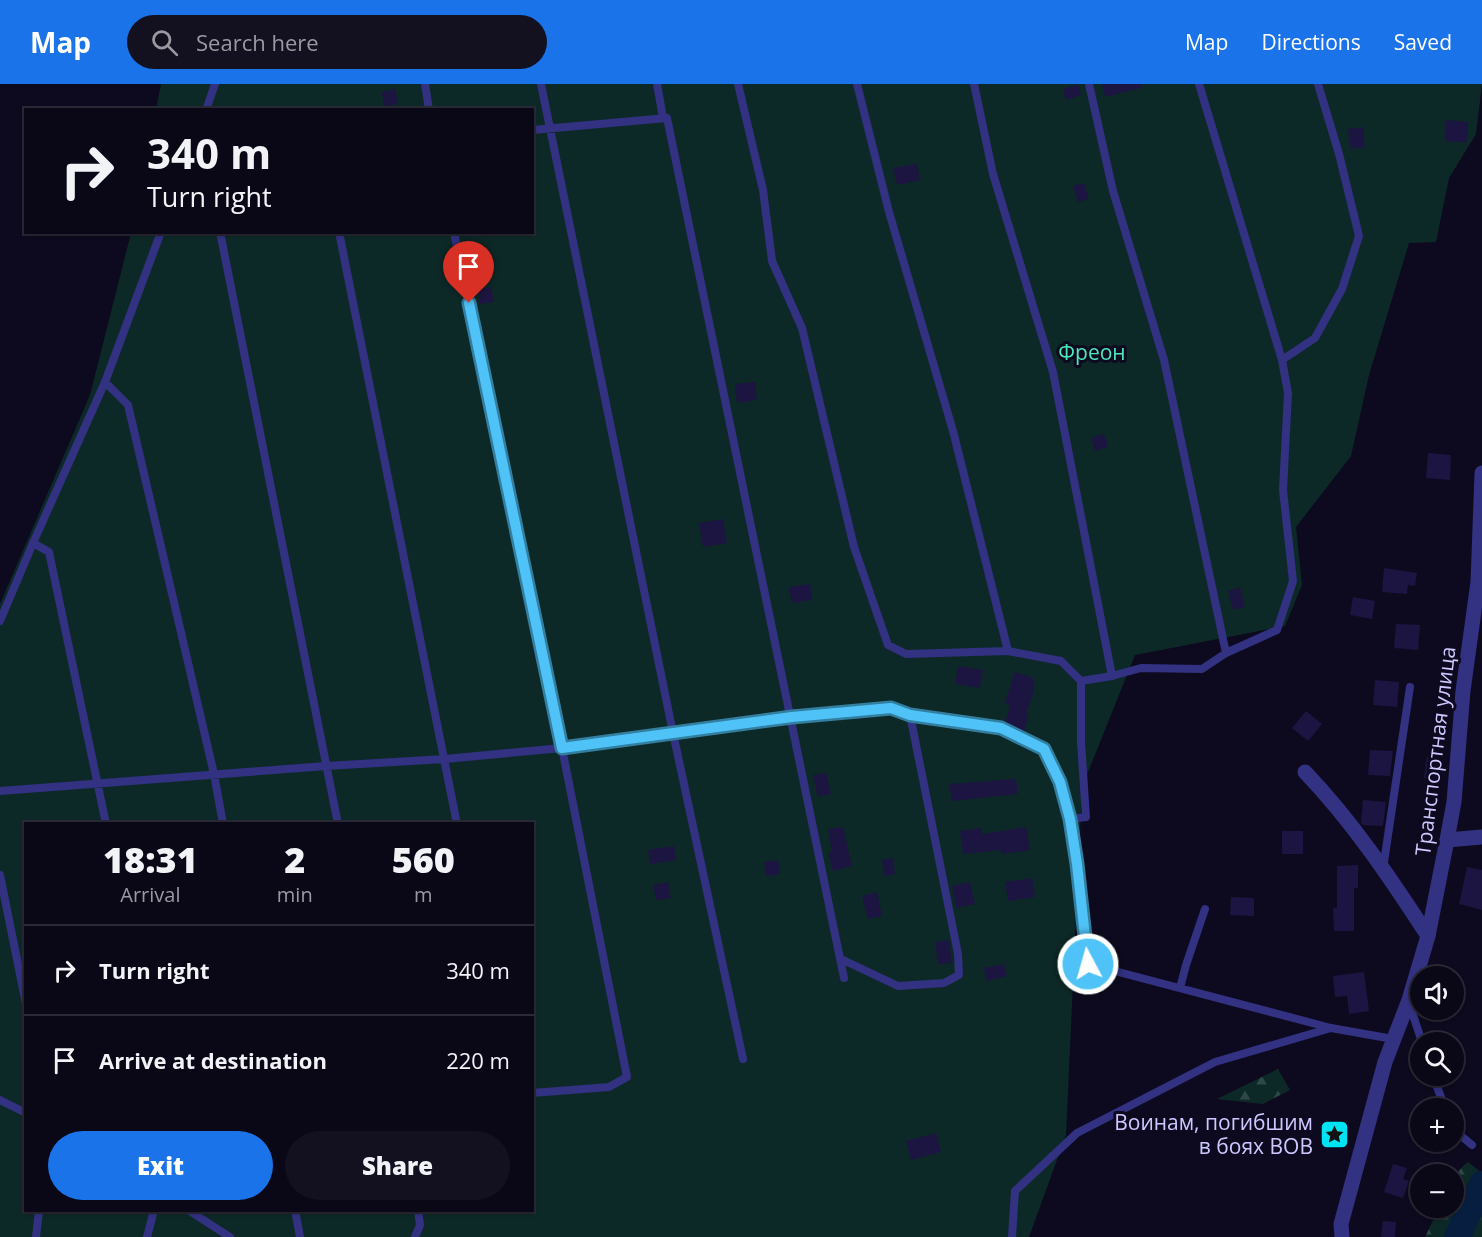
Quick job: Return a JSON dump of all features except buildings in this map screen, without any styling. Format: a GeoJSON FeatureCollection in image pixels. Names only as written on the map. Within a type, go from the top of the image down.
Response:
{"type":"FeatureCollection","features":[{"type":"Feature","properties":{"kind":"street","name":"Транспортная улица"},"geometry":{"type":"LineString","coordinates":[[1342,1237],[1341,1224],[1393,1039],[1428,936],[1454,802],[1463,691],[1478,582],[1482,473]]}},
{"type":"Feature","properties":{"kind":"street"},"geometry":{"type":"LineString","coordinates":[[1305,772],[1323,790],[1383,870],[1428,936]]}},
{"type":"Feature","properties":{"kind":"street"},"geometry":{"type":"LineString","coordinates":[[1447,840],[1482,837]]}},
{"type":"Feature","properties":{"kind":"lane"},"geometry":{"type":"LineString","coordinates":[[207,108],[215,84]]}},
{"type":"Feature","properties":{"kind":"lane"},"geometry":{"type":"LineString","coordinates":[[425,84],[429,108]]}},
{"type":"Feature","properties":{"kind":"lane"},"geometry":{"type":"LineString","coordinates":[[540,84],[673,733],[743,1059]]}},
{"type":"Feature","properties":{"kind":"lane"},"geometry":{"type":"LineString","coordinates":[[657,84],[663,118]]}},
{"type":"Feature","properties":{"kind":"lane"},"geometry":{"type":"LineString","coordinates":[[738,84],[763,190],[772,261],[802,328],[854,547],[888,645],[906,654],[1008,651],[1062,661],[1081,681],[1081,742],[1086,817],[1070,819]]}},
{"type":"Feature","properties":{"kind":"lane"},"geometry":{"type":"LineString","coordinates":[[856,84],[889,212],[953,430],[1008,651]]}},
{"type":"Feature","properties":{"kind":"lane"},"geometry":{"type":"LineString","coordinates":[[974,84],[993,174],[1053,372],[1113,676]]}},
{"type":"Feature","properties":{"kind":"lane"},"geometry":{"type":"LineString","coordinates":[[1089,84],[1113,191],[1164,360],[1226,653]]}},
{"type":"Feature","properties":{"kind":"lane"},"geometry":{"type":"LineString","coordinates":[[1081,681],[1113,676],[1141,668],[1202,669],[1226,653],[1277,630],[1293,582],[1283,490],[1288,393],[1282,360],[1199,84]]}},
{"type":"Feature","properties":{"kind":"lane"},"geometry":{"type":"LineString","coordinates":[[1282,360],[1315,338],[1342,289],[1359,236],[1318,84]]}},
{"type":"Feature","properties":{"kind":"lane"},"geometry":{"type":"LineString","coordinates":[[534,130],[667,118],[844,978]]}},
{"type":"Feature","properties":{"kind":"lane"},"geometry":{"type":"LineString","coordinates":[[0,621],[105,382],[160,234]]}},
{"type":"Feature","properties":{"kind":"lane"},"geometry":{"type":"LineString","coordinates":[[220,234],[338,822]]}},
{"type":"Feature","properties":{"kind":"lane"},"geometry":{"type":"LineString","coordinates":[[339,234],[446,759],[457,822]]}},
{"type":"Feature","properties":{"kind":"lane"},"geometry":{"type":"LineString","coordinates":[[454,234],[562,748],[627,1077],[609,1087],[534,1093]]}},
{"type":"Feature","properties":{"kind":"lane"},"geometry":{"type":"LineString","coordinates":[[105,382],[128,405],[214,774],[223,822]]}},
{"type":"Feature","properties":{"kind":"lane"},"geometry":{"type":"LineString","coordinates":[[33,543],[49,552],[106,822]]}},
{"type":"Feature","properties":{"kind":"lane"},"geometry":{"type":"LineString","coordinates":[[1383,870],[1410,687]]}},
{"type":"Feature","properties":{"kind":"lane"},"geometry":{"type":"LineString","coordinates":[[0,791],[446,759],[562,748],[792,717],[891,708],[910,715],[1001,728],[1044,749],[1060,782],[1070,819],[1088,964],[1331,1028],[1393,1039]]}},
{"type":"Feature","properties":{"kind":"lane"},"geometry":{"type":"LineString","coordinates":[[841,959],[897,986],[944,983],[959,975],[958,954],[910,715]]}},
{"type":"Feature","properties":{"kind":"lane"},"geometry":{"type":"LineString","coordinates":[[0,875],[24,994]]}},
{"type":"Feature","properties":{"kind":"lane"},"geometry":{"type":"LineString","coordinates":[[1180,988],[1205,909]]}},
{"type":"Feature","properties":{"kind":"lane"},"geometry":{"type":"LineString","coordinates":[[1408,1000],[1419,1032]]}},
{"type":"Feature","properties":{"kind":"lane"},"geometry":{"type":"LineString","coordinates":[[1012,1237],[1016,1191],[1077,1133],[1215,1062],[1331,1028]]}},
{"type":"Feature","properties":{"kind":"lane"},"geometry":{"type":"LineString","coordinates":[[0,1100],[24,1112]]}},
{"type":"Feature","properties":{"kind":"lane"},"geometry":{"type":"LineString","coordinates":[[1464,1138],[1472,1145]]}},
{"type":"Feature","properties":{"kind":"lane"},"geometry":{"type":"LineString","coordinates":[[36,1237],[39,1212]]}},
{"type":"Feature","properties":{"kind":"lane"},"geometry":{"type":"LineString","coordinates":[[147,1237],[153,1212]]}},
{"type":"Feature","properties":{"kind":"lane"},"geometry":{"type":"LineString","coordinates":[[191,1212],[230,1237]]}},
{"type":"Feature","properties":{"kind":"lane"},"geometry":{"type":"LineString","coordinates":[[295,1212],[300,1237]]}},
{"type":"Feature","properties":{"kind":"lane"},"geometry":{"type":"LineString","coordinates":[[415,1237],[420,1225],[418,1212]]}},
{"type":"Feature","properties":{"kind":"green space","name":"Фреон"},"geometry":{"type":"Polygon","coordinates":[[[161,84],[1482,84],[1476,134],[1449,178],[1436,242],[1409,243],[1369,375],[1351,456],[1296,527],[1302,585],[1285,626],[1135,655],[1082,787],[1066,1135],[1029,1237],[0,1237],[0,604],[90,395],[131,234],[534,234],[534,108],[156,108],[161,84]]]}},
{"type":"Feature","properties":{"kind":"green space"},"geometry":{"type":"Polygon","coordinates":[[[1278,1069],[1290,1090],[1263,1104],[1217,1099],[1278,1069]]]}},
{"type":"Feature","properties":{"kind":"green space"},"geometry":{"type":"Polygon","coordinates":[[[1468,1162],[1482,1173],[1482,1237],[1425,1237],[1434,1218],[1464,1218],[1464,1165],[1468,1162]]]}},
{"type":"Feature","properties":{"kind":"waterway"},"geometry":{"type":"LineString","coordinates":[[1457,1237],[1482,1184]]}},
{"type":"Feature","properties":{"kind":"place","name":"Воинам, погибшим в боях ВОВ"},"geometry":{"type":"Point","coordinates":[1334,1134]}},
{"type":"Feature","properties":{"kind":"route"},"geometry":{"type":"LineString","coordinates":[[469,303],[562,748],[792,717],[891,708],[910,715],[1001,728],[1044,749],[1060,782],[1070,819],[1077,864],[1088,964]]}}]}
